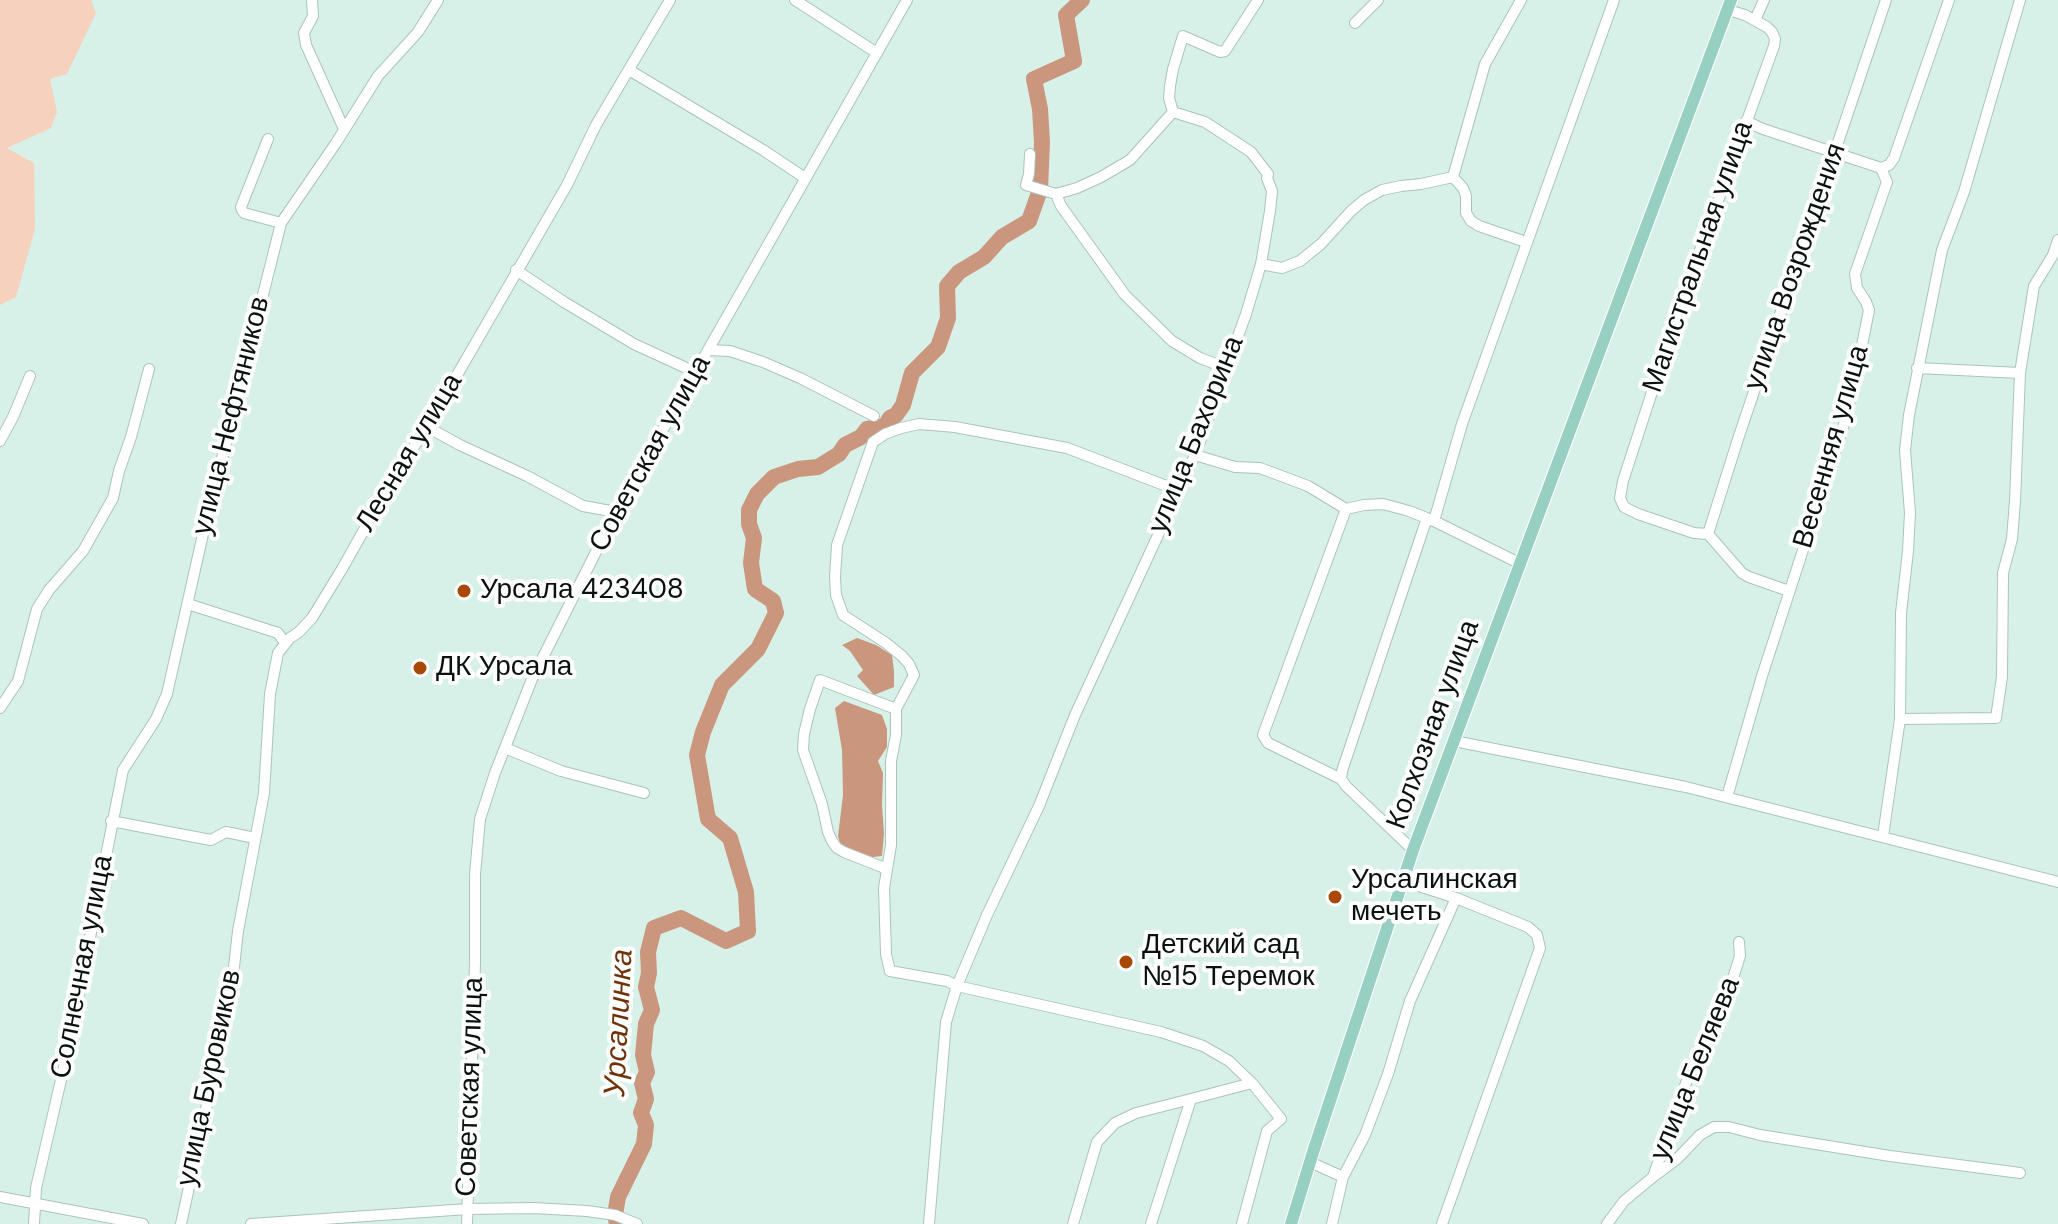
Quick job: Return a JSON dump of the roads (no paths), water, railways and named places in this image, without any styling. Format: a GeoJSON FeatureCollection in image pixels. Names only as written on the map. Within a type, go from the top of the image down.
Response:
{"type":"FeatureCollection","features":[{"type":"Feature","properties":{"kind":"main road","name":"Колхозная улица"},"geometry":{"type":"LineString","coordinates":[[1291,1224],[1413,850],[1729,5]]}},
{"type":"Feature","properties":{"kind":"street"},"geometry":{"type":"LineString","coordinates":[[312,0],[313,16],[304,33],[306,45],[344,129]]}},
{"type":"Feature","properties":{"kind":"street","name":"улица Нефтяников"},"geometry":{"type":"LineString","coordinates":[[156,719],[167,694],[225,443],[281,223],[378,76],[418,32],[438,0]]}},
{"type":"Feature","properties":{"kind":"street","name":"Лесная улица"},"geometry":{"type":"LineString","coordinates":[[238,931],[264,793],[270,694],[278,653],[312,618],[392,480],[427,427],[567,185],[596,125],[670,0]]}},
{"type":"Feature","properties":{"kind":"street"},"geometry":{"type":"LineString","coordinates":[[795,0],[877,53]]}},
{"type":"Feature","properties":{"kind":"street","name":"Советская улица"},"geometry":{"type":"LineString","coordinates":[[467,1224],[475,874],[480,819],[505,748],[532,679],[616,512],[907,0]]}},
{"type":"Feature","properties":{"kind":"street"},"geometry":{"type":"LineString","coordinates":[[1030,154],[1026,185],[1056,194],[1101,177],[1130,160],[1173,112],[1170,86],[1183,36],[1220,52],[1225,51],[1258,0]]}},
{"type":"Feature","properties":{"kind":"street"},"geometry":{"type":"LineString","coordinates":[[1355,23],[1378,0]]}},
{"type":"Feature","properties":{"kind":"street"},"geometry":{"type":"LineString","coordinates":[[1453,177],[1485,64],[1521,0]]}},
{"type":"Feature","properties":{"kind":"street"},"geometry":{"type":"LineString","coordinates":[[1341,779],[1462,424],[1614,0]]}},
{"type":"Feature","properties":{"kind":"street"},"geometry":{"type":"LineString","coordinates":[[1729,5],[1755,20],[1764,0]]}},
{"type":"Feature","properties":{"kind":"street","name":"улица Возрождения"},"geometry":{"type":"LineString","coordinates":[[1708,534],[1886,0]]}},
{"type":"Feature","properties":{"kind":"street"},"geometry":{"type":"LineString","coordinates":[[1746,121],[1881,168],[1889,165],[1949,0]]}},
{"type":"Feature","properties":{"kind":"street"},"geometry":{"type":"LineString","coordinates":[[1883,836],[1900,719],[1901,613],[1910,513],[1905,450],[1917,368],[1942,250],[1964,192],[2020,0]]}},
{"type":"Feature","properties":{"kind":"street","name":"Магистральная улица"},"geometry":{"type":"LineString","coordinates":[[1708,534],[1694,533],[1638,514],[1624,507],[1620,493],[1681,303],[1775,39],[1772,32],[1755,20]]}},
{"type":"Feature","properties":{"kind":"street"},"geometry":{"type":"LineString","coordinates":[[629,70],[805,178]]}},
{"type":"Feature","properties":{"kind":"street","name":"улица Бахорина"},"geometry":{"type":"LineString","coordinates":[[929,1224],[946,1022],[957,986],[1039,806],[1075,715],[1195,455],[1261,264],[1272,191],[1268,174],[1251,152],[1205,122],[1173,112]]}},
{"type":"Feature","properties":{"kind":"street"},"geometry":{"type":"LineString","coordinates":[[268,139],[241,207],[244,213],[281,223]]}},
{"type":"Feature","properties":{"kind":"street","name":"Весенняя улица"},"geometry":{"type":"LineString","coordinates":[[1727,797],[1789,591],[1844,424],[1857,371],[1869,310],[1857,288],[1855,274],[1887,182],[1881,168]]}},
{"type":"Feature","properties":{"kind":"street"},"geometry":{"type":"LineString","coordinates":[[1453,177],[1463,188],[1466,213],[1471,221],[1526,242]]}},
{"type":"Feature","properties":{"kind":"street"},"geometry":{"type":"LineString","coordinates":[[1261,264],[1282,268],[1300,261],[1321,244],[1351,211],[1382,190],[1453,177]]}},
{"type":"Feature","properties":{"kind":"street"},"geometry":{"type":"LineString","coordinates":[[1056,194],[1061,206],[1125,295],[1179,346],[1226,368]]}},
{"type":"Feature","properties":{"kind":"street"},"geometry":{"type":"LineString","coordinates":[[1900,719],[1996,718],[2002,677],[2003,573],[2012,539],[2015,501],[2020,373],[2034,286],[2053,255],[2058,240]]}},
{"type":"Feature","properties":{"kind":"street"},"geometry":{"type":"LineString","coordinates":[[516,270],[634,344],[695,372]]}},
{"type":"Feature","properties":{"kind":"street"},"geometry":{"type":"LineString","coordinates":[[708,350],[730,351],[763,362],[874,416]]}},
{"type":"Feature","properties":{"kind":"street"},"geometry":{"type":"LineString","coordinates":[[1917,368],[2020,373]]}},
{"type":"Feature","properties":{"kind":"street"},"geometry":{"type":"LineString","coordinates":[[0,708],[18,681],[37,609],[49,590],[83,551],[113,498],[149,369]]}},
{"type":"Feature","properties":{"kind":"street"},"geometry":{"type":"LineString","coordinates":[[0,441],[30,376]]}},
{"type":"Feature","properties":{"kind":"street"},"geometry":{"type":"LineString","coordinates":[[1177,490],[1067,448],[955,427],[919,424],[901,428],[873,442],[837,545],[836,595],[843,615],[886,643],[909,664],[914,675],[896,709],[896,735],[891,761],[891,845],[884,888],[886,954],[890,971],[947,981],[957,986],[1161,1032],[1203,1046],[1229,1061],[1252,1083],[1281,1119],[1267,1131],[1242,1224]]}},
{"type":"Feature","properties":{"kind":"street"},"geometry":{"type":"LineString","coordinates":[[427,427],[583,506],[616,512]]}},
{"type":"Feature","properties":{"kind":"street"},"geometry":{"type":"LineString","coordinates":[[1195,455],[1235,467],[1260,468],[1308,486],[1346,509],[1383,504],[1430,519],[1519,563]]}},
{"type":"Feature","properties":{"kind":"street"},"geometry":{"type":"LineString","coordinates":[[1346,509],[1263,735],[1268,743],[1341,779],[1413,850]]}},
{"type":"Feature","properties":{"kind":"street"},"geometry":{"type":"LineString","coordinates":[[1708,534],[1742,573],[1789,591]]}},
{"type":"Feature","properties":{"kind":"street"},"geometry":{"type":"LineString","coordinates":[[188,604],[278,633],[285,643]]}},
{"type":"Feature","properties":{"kind":"street"},"geometry":{"type":"LineString","coordinates":[[887,869],[844,852],[832,841],[803,750],[810,709],[820,680],[896,709]]}},
{"type":"Feature","properties":{"kind":"street","name":"Солнечная улица"},"geometry":{"type":"LineString","coordinates":[[34,1224],[36,1188],[67,1054],[123,770],[156,719]]}},
{"type":"Feature","properties":{"kind":"street"},"geometry":{"type":"LineString","coordinates":[[1454,741],[1727,797],[2058,882]]}},
{"type":"Feature","properties":{"kind":"street"},"geometry":{"type":"LineString","coordinates":[[505,748],[561,771],[644,793]]}},
{"type":"Feature","properties":{"kind":"street"},"geometry":{"type":"LineString","coordinates":[[111,821],[211,840],[226,832],[255,838]]}},
{"type":"Feature","properties":{"kind":"street"},"geometry":{"type":"LineString","coordinates":[[1403,881],[1528,927],[1537,935],[1540,948],[1442,1224]]}},
{"type":"Feature","properties":{"kind":"street"},"geometry":{"type":"LineString","coordinates":[[1332,1224],[1343,1177],[1365,1135],[1410,1001],[1456,898]]}},
{"type":"Feature","properties":{"kind":"street","name":"улица Буровиков"},"geometry":{"type":"LineString","coordinates":[[181,1224],[229,1007],[238,931]]}},
{"type":"Feature","properties":{"kind":"street","name":"улица Беляева"},"geometry":{"type":"LineString","coordinates":[[1607,1224],[1624,1201],[1653,1177],[1686,1083],[1714,1027],[1733,978],[1740,956],[1739,942]]}},
{"type":"Feature","properties":{"kind":"street"},"geometry":{"type":"LineString","coordinates":[[1073,1224],[1097,1142],[1115,1123],[1136,1113],[1252,1083]]}},
{"type":"Feature","properties":{"kind":"street"},"geometry":{"type":"LineString","coordinates":[[1151,1224],[1191,1099]]}},
{"type":"Feature","properties":{"kind":"street"},"geometry":{"type":"LineString","coordinates":[[1653,1177],[1677,1159],[1700,1135],[1714,1127],[1729,1127],[1837,1148],[2020,1173]]}},
{"type":"Feature","properties":{"kind":"street"},"geometry":{"type":"LineString","coordinates":[[1310,1162],[1343,1177]]}},
{"type":"Feature","properties":{"kind":"street"},"geometry":{"type":"LineString","coordinates":[[0,1197],[143,1224]]}},
{"type":"Feature","properties":{"kind":"street"},"geometry":{"type":"LineString","coordinates":[[251,1224],[468,1209],[533,1208],[615,1215],[637,1224]]}},
{"type":"Feature","properties":{"kind":"waterway","name":"Урсалинка"},"geometry":{"type":"LineString","coordinates":[[617,1224],[618,1197],[644,1144],[646,1125],[641,1113],[646,1099],[642,1083],[647,1072],[643,1055],[646,1024],[652,1010],[646,987],[648,952],[654,928],[681,918],[726,941],[748,931],[746,892],[730,838],[708,819],[697,755],[722,685],[758,649],[776,613],[773,601],[755,589],[751,563],[754,538],[749,524],[749,510],[757,494],[774,477],[798,469],[818,467],[839,454],[845,445],[861,437],[867,429],[885,426],[896,415],[903,405],[912,373],[938,347],[948,318],[947,286],[959,272],[984,257],[1002,237],[1029,221],[1040,190],[1042,142],[1034,79],[1074,61],[1066,15],[1082,0]]}},
{"type":"Feature","properties":{"kind":"place","name":"Урсала 423408"},"geometry":{"type":"Point","coordinates":[464,591]}},
{"type":"Feature","properties":{"kind":"place","name":"ДК Урсала"},"geometry":{"type":"Point","coordinates":[420,668]}},
{"type":"Feature","properties":{"kind":"place","name":"Урсалинская мечеть"},"geometry":{"type":"Point","coordinates":[1335,897]}},
{"type":"Feature","properties":{"kind":"place","name":"Детский сад №15 Теремок"},"geometry":{"type":"Point","coordinates":[1126,962]}}]}
